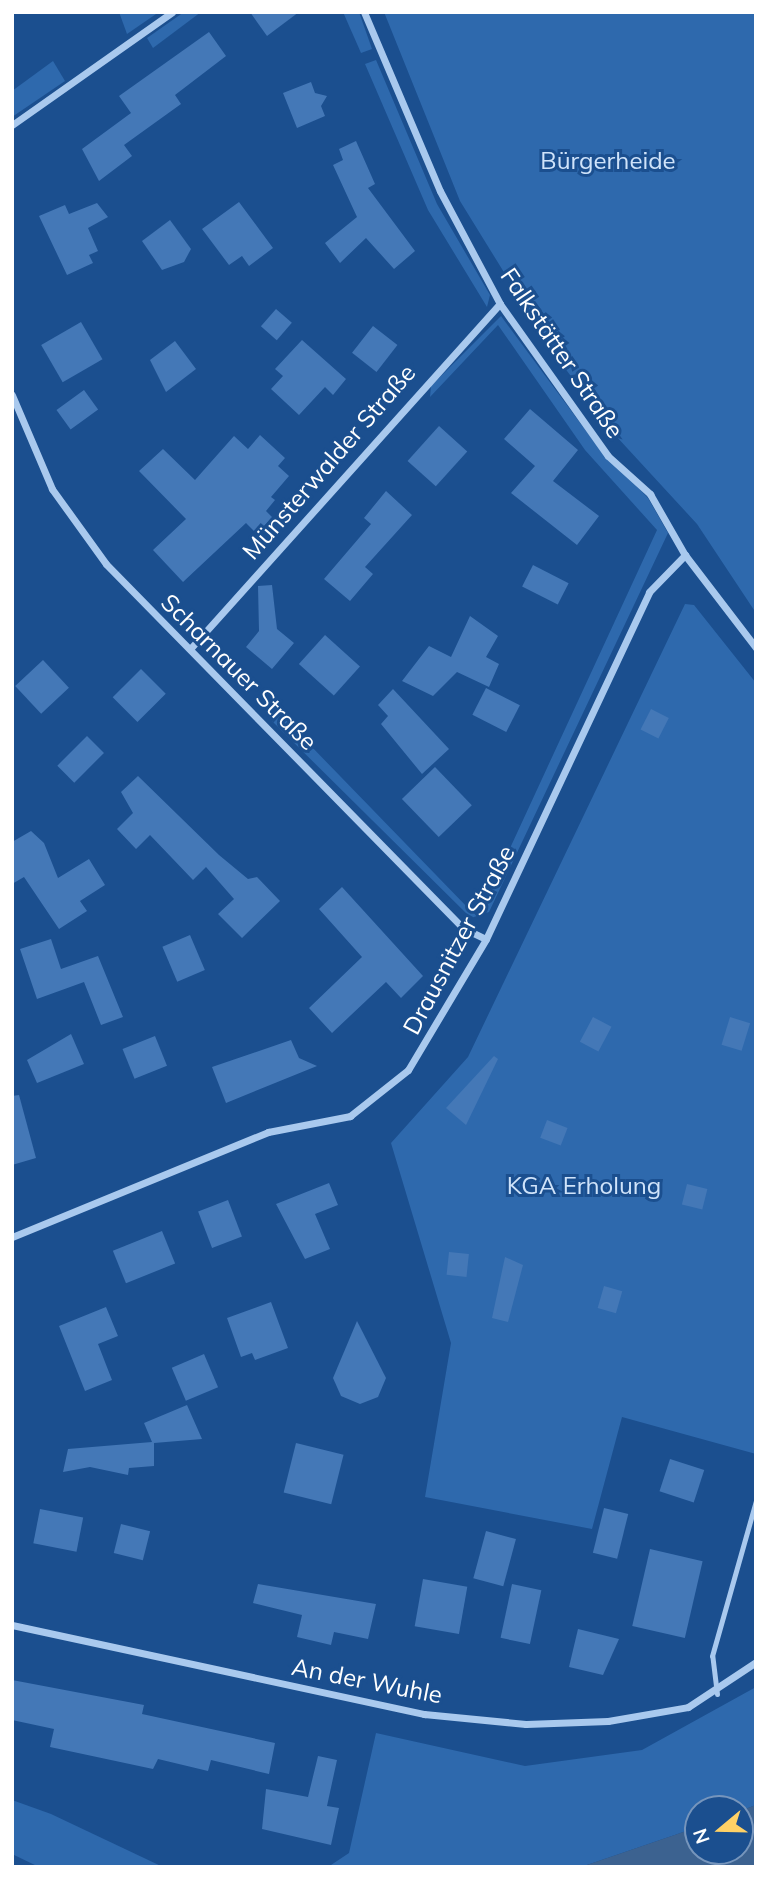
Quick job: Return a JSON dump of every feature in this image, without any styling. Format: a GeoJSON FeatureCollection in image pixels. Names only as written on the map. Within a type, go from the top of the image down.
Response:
{"type":"FeatureCollection","features":[{"type":"Feature","properties":{"kind":"street"},"geometry":{"type":"LineString","coordinates":[[12,125],[173,12]]}},
{"type":"Feature","properties":{"kind":"street","name":"Falkstätter Straße"},"geometry":{"type":"LineString","coordinates":[[364,12],[440,191],[500,303],[608,456],[650,494],[685,555],[756,649]]}},
{"type":"Feature","properties":{"kind":"street","name":"Münsterwalder Straße"},"geometry":{"type":"LineString","coordinates":[[191,649],[500,303]]}},
{"type":"Feature","properties":{"kind":"street","name":"Scharnauer Straße"},"geometry":{"type":"LineString","coordinates":[[12,395],[52,489],[75,527],[463,928],[486,939]]}},
{"type":"Feature","properties":{"kind":"street","name":"Drausnitzer Straße"},"geometry":{"type":"LineString","coordinates":[[12,1237],[268,1132],[319,1127],[376,1100],[430,1041],[486,939],[649,592],[685,555]]}},
{"type":"Feature","properties":{"kind":"street","name":"An der Wuhle"},"geometry":{"type":"LineString","coordinates":[[12,1625],[483,1722],[608,1721],[688,1707],[717,1694],[756,1662]]}},
{"type":"Feature","properties":{"kind":"lane"},"geometry":{"type":"LineString","coordinates":[[717,1694],[712,1656],[756,1500]]}},
{"type":"Feature","properties":{"kind":"green space"},"geometry":{"type":"Polygon","coordinates":[[[119,12],[159,12],[127,34],[119,12]]]}},
{"type":"Feature","properties":{"kind":"green space"},"geometry":{"type":"Polygon","coordinates":[[[184,12],[201,12],[153,48],[147,38],[184,12]]]}},
{"type":"Feature","properties":{"kind":"green space"},"geometry":{"type":"Polygon","coordinates":[[[343,12],[359,12],[372,49],[361,53],[343,12]]]}},
{"type":"Feature","properties":{"kind":"green space","name":"Bürgerheide"},"geometry":{"type":"Polygon","coordinates":[[[384,12],[756,12],[756,613],[697,524],[616,436],[555,355],[460,201],[384,12]]]}},
{"type":"Feature","properties":{"kind":"green space"},"geometry":{"type":"Polygon","coordinates":[[[376,60],[437,204],[490,295],[487,307],[428,210],[365,64],[376,60]]]}},
{"type":"Feature","properties":{"kind":"green space"},"geometry":{"type":"Polygon","coordinates":[[[53,61],[65,81],[12,117],[12,91],[53,61]]]}},
{"type":"Feature","properties":{"kind":"green space"},"geometry":{"type":"Polygon","coordinates":[[[501,316],[595,443],[648,498],[668,533],[489,912],[471,918],[272,721],[276,710],[469,909],[480,913],[657,530],[585,450],[498,325],[430,397],[431,386],[501,316]]]}},
{"type":"Feature","properties":{"kind":"green space","name":"KGA Erholung"},"geometry":{"type":"Polygon","coordinates":[[[685,604],[694,605],[756,683],[756,1454],[622,1417],[592,1529],[425,1497],[451,1343],[391,1143],[468,1057],[685,604]]]}},
{"type":"Feature","properties":{"kind":"green space"},"geometry":{"type":"Polygon","coordinates":[[[756,1687],[756,1805],[754,1806],[754,1795],[684,1795],[684,1832],[581,1867],[328,1867],[349,1853],[376,1733],[525,1766],[642,1750],[756,1687]]]}},
{"type":"Feature","properties":{"kind":"green space"},"geometry":{"type":"Polygon","coordinates":[[[12,1800],[51,1814],[163,1867],[39,1867],[12,1854],[12,1800]]]}},
{"type":"Feature","properties":{"kind":"shaded area"},"geometry":{"type":"Polygon","coordinates":[[[756,1805],[756,1867],[581,1867],[684,1832],[684,1865],[754,1865],[756,1805]]]}},
{"type":"Feature","properties":{"kind":"building"},"geometry":{"type":"Polygon","coordinates":[[[250,12],[299,12],[267,36],[250,12]]]}},
{"type":"Feature","properties":{"kind":"building"},"geometry":{"type":"Polygon","coordinates":[[[209,32],[226,56],[175,95],[181,104],[124,145],[132,156],[99,181],[82,149],[131,113],[119,96],[209,32]]]}},
{"type":"Feature","properties":{"kind":"building"},"geometry":{"type":"Polygon","coordinates":[[[311,82],[315,93],[327,96],[321,106],[325,116],[297,128],[283,93],[311,82]]]}},
{"type":"Feature","properties":{"kind":"building"},"geometry":{"type":"Polygon","coordinates":[[[356,141],[375,184],[368,188],[415,251],[394,269],[366,238],[340,263],[325,243],[357,217],[333,165],[343,160],[339,149],[356,141]]]}},
{"type":"Feature","properties":{"kind":"building"},"geometry":{"type":"Polygon","coordinates":[[[239,202],[273,248],[249,266],[242,256],[229,265],[202,229],[239,202]]]}},
{"type":"Feature","properties":{"kind":"building"},"geometry":{"type":"Polygon","coordinates":[[[97,203],[108,217],[88,228],[98,251],[89,255],[93,263],[67,275],[39,216],[65,205],[69,214],[97,203]]]}},
{"type":"Feature","properties":{"kind":"building"},"geometry":{"type":"Polygon","coordinates":[[[170,220],[191,249],[184,262],[162,270],[142,241],[170,220]]]}},
{"type":"Feature","properties":{"kind":"building"},"geometry":{"type":"Polygon","coordinates":[[[276,309],[292,323],[277,340],[261,326],[276,309]]]}},
{"type":"Feature","properties":{"kind":"building"},"geometry":{"type":"Polygon","coordinates":[[[81,322],[102,359],[63,382],[41,345],[81,322]]]}},
{"type":"Feature","properties":{"kind":"building"},"geometry":{"type":"Polygon","coordinates":[[[373,326],[397,345],[376,372],[352,353],[373,326]]]}},
{"type":"Feature","properties":{"kind":"building"},"geometry":{"type":"Polygon","coordinates":[[[302,340],[346,379],[333,395],[325,387],[299,415],[271,389],[283,376],[275,369],[302,340]]]}},
{"type":"Feature","properties":{"kind":"building"},"geometry":{"type":"Polygon","coordinates":[[[175,341],[196,369],[166,392],[150,360],[175,341]]]}},
{"type":"Feature","properties":{"kind":"building"},"geometry":{"type":"Polygon","coordinates":[[[84,390],[98,409],[71,429],[56,410],[84,390]]]}},
{"type":"Feature","properties":{"kind":"building"},"geometry":{"type":"Polygon","coordinates":[[[530,409],[578,450],[553,481],[599,516],[577,545],[511,493],[535,466],[504,439],[530,409]]]}},
{"type":"Feature","properties":{"kind":"building"},"geometry":{"type":"Polygon","coordinates":[[[439,426],[467,451],[436,486],[408,461],[439,426]]]}},
{"type":"Feature","properties":{"kind":"building"},"geometry":{"type":"Polygon","coordinates":[[[260,435],[285,458],[278,466],[289,476],[271,497],[275,500],[266,511],[272,517],[257,534],[246,523],[183,582],[153,550],[186,519],[139,471],[163,449],[195,480],[234,436],[248,449],[260,435]]]}},
{"type":"Feature","properties":{"kind":"building"},"geometry":{"type":"Polygon","coordinates":[[[386,491],[412,515],[365,567],[373,574],[350,601],[324,579],[371,524],[364,518],[386,491]]]}},
{"type":"Feature","properties":{"kind":"building"},"geometry":{"type":"Polygon","coordinates":[[[533,565],[569,583],[558,605],[522,586],[533,565]]]}},
{"type":"Feature","properties":{"kind":"building"},"geometry":{"type":"Polygon","coordinates":[[[272,585],[277,629],[294,643],[272,669],[246,647],[259,631],[258,586],[272,585]]]}},
{"type":"Feature","properties":{"kind":"building"},"geometry":{"type":"Polygon","coordinates":[[[470,616],[498,636],[486,657],[499,664],[489,687],[457,672],[433,696],[402,681],[429,646],[451,657],[470,616]]]}},
{"type":"Feature","properties":{"kind":"building"},"geometry":{"type":"Polygon","coordinates":[[[325,635],[360,666],[334,695],[299,664],[325,635]]]}},
{"type":"Feature","properties":{"kind":"building"},"geometry":{"type":"Polygon","coordinates":[[[43,660],[69,688],[41,714],[15,686],[43,660]]]}},
{"type":"Feature","properties":{"kind":"building"},"geometry":{"type":"Polygon","coordinates":[[[141,669],[166,694],[137,722],[113,697],[141,669]]]}},
{"type":"Feature","properties":{"kind":"building"},"geometry":{"type":"Polygon","coordinates":[[[486,688],[520,705],[506,732],[472,715],[486,688]]]}},
{"type":"Feature","properties":{"kind":"building"},"geometry":{"type":"Polygon","coordinates":[[[393,689],[449,749],[422,774],[381,724],[388,716],[378,705],[393,689]]]}},
{"type":"Feature","properties":{"kind":"building"},"geometry":{"type":"Polygon","coordinates":[[[651,709],[669,718],[658,739],[641,729],[651,709]]]}},
{"type":"Feature","properties":{"kind":"building"},"geometry":{"type":"Polygon","coordinates":[[[87,736],[104,753],[74,783],[57,766],[87,736]]]}},
{"type":"Feature","properties":{"kind":"building"},"geometry":{"type":"Polygon","coordinates":[[[435,767],[472,805],[439,837],[402,799],[435,767]]]}},
{"type":"Feature","properties":{"kind":"building"},"geometry":{"type":"Polygon","coordinates":[[[138,776],[219,855],[248,879],[257,877],[280,901],[242,938],[218,914],[234,899],[206,867],[193,880],[150,835],[136,849],[117,829],[133,813],[121,792],[138,776]]]}},
{"type":"Feature","properties":{"kind":"building"},"geometry":{"type":"Polygon","coordinates":[[[31,831],[44,843],[58,878],[89,859],[105,885],[80,901],[87,911],[59,929],[24,877],[12,884],[12,842],[31,831]]]}},
{"type":"Feature","properties":{"kind":"building"},"geometry":{"type":"Polygon","coordinates":[[[342,887],[423,976],[401,998],[386,982],[332,1033],[309,1008],[362,957],[319,909],[342,887]]]}},
{"type":"Feature","properties":{"kind":"building"},"geometry":{"type":"Polygon","coordinates":[[[190,935],[205,970],[177,982],[162,947],[190,935]]]}},
{"type":"Feature","properties":{"kind":"building"},"geometry":{"type":"Polygon","coordinates":[[[51,939],[61,969],[98,956],[123,1017],[101,1025],[84,982],[37,999],[20,949],[51,939]]]}},
{"type":"Feature","properties":{"kind":"building"},"geometry":{"type":"Polygon","coordinates":[[[593,1017],[612,1027],[598,1052],[580,1042],[593,1017]]]}},
{"type":"Feature","properties":{"kind":"building"},"geometry":{"type":"Polygon","coordinates":[[[730,1017],[750,1023],[742,1051],[722,1045],[730,1017]]]}},
{"type":"Feature","properties":{"kind":"building"},"geometry":{"type":"Polygon","coordinates":[[[71,1034],[84,1064],[37,1083],[27,1060],[71,1034]]]}},
{"type":"Feature","properties":{"kind":"building"},"geometry":{"type":"Polygon","coordinates":[[[155,1036],[167,1066],[135,1079],[123,1049],[155,1036]]]}},
{"type":"Feature","properties":{"kind":"building"},"geometry":{"type":"Polygon","coordinates":[[[291,1040],[299,1058],[317,1066],[226,1103],[212,1067],[291,1040]]]}},
{"type":"Feature","properties":{"kind":"building"},"geometry":{"type":"Polygon","coordinates":[[[494,1056],[498,1059],[466,1125],[446,1108],[494,1056]]]}},
{"type":"Feature","properties":{"kind":"building"},"geometry":{"type":"Polygon","coordinates":[[[19,1095],[36,1158],[12,1165],[12,1096],[19,1095]]]}},
{"type":"Feature","properties":{"kind":"building"},"geometry":{"type":"Polygon","coordinates":[[[547,1120],[568,1128],[561,1146],[540,1138],[547,1120]]]}},
{"type":"Feature","properties":{"kind":"building"},"geometry":{"type":"Polygon","coordinates":[[[329,1183],[338,1205],[315,1214],[330,1249],[305,1259],[276,1204],[329,1183]]]}},
{"type":"Feature","properties":{"kind":"building"},"geometry":{"type":"Polygon","coordinates":[[[687,1184],[707,1189],[702,1209],[682,1204],[687,1184]]]}},
{"type":"Feature","properties":{"kind":"building"},"geometry":{"type":"Polygon","coordinates":[[[228,1200],[242,1236],[212,1248],[198,1211],[228,1200]]]}},
{"type":"Feature","properties":{"kind":"building"},"geometry":{"type":"Polygon","coordinates":[[[162,1231],[175,1263],[126,1283],[113,1251],[162,1231]]]}},
{"type":"Feature","properties":{"kind":"building"},"geometry":{"type":"Polygon","coordinates":[[[449,1252],[469,1254],[466,1277],[447,1275],[449,1252]]]}},
{"type":"Feature","properties":{"kind":"building"},"geometry":{"type":"Polygon","coordinates":[[[505,1257],[523,1265],[508,1322],[492,1318],[505,1257]]]}},
{"type":"Feature","properties":{"kind":"building"},"geometry":{"type":"Polygon","coordinates":[[[604,1286],[622,1291],[616,1313],[598,1308],[604,1286]]]}},
{"type":"Feature","properties":{"kind":"building"},"geometry":{"type":"Polygon","coordinates":[[[271,1302],[288,1348],[255,1360],[252,1353],[241,1357],[227,1318],[271,1302]]]}},
{"type":"Feature","properties":{"kind":"building"},"geometry":{"type":"Polygon","coordinates":[[[106,1307],[118,1336],[98,1344],[112,1380],[85,1391],[59,1326],[106,1307]]]}},
{"type":"Feature","properties":{"kind":"building"},"geometry":{"type":"Polygon","coordinates":[[[357,1321],[386,1378],[378,1397],[360,1404],[341,1396],[333,1378],[357,1321]]]}},
{"type":"Feature","properties":{"kind":"building"},"geometry":{"type":"Polygon","coordinates":[[[204,1354],[218,1387],[186,1401],[172,1368],[204,1354]]]}},
{"type":"Feature","properties":{"kind":"building"},"geometry":{"type":"Polygon","coordinates":[[[187,1405],[202,1439],[154,1443],[154,1466],[129,1468],[128,1475],[90,1467],[63,1472],[68,1449],[152,1442],[144,1423],[187,1405]]]}},
{"type":"Feature","properties":{"kind":"building"},"geometry":{"type":"Polygon","coordinates":[[[296,1443],[344,1455],[331,1504],[284,1492],[296,1443]]]}},
{"type":"Feature","properties":{"kind":"building"},"geometry":{"type":"Polygon","coordinates":[[[670,1459],[704,1470],[694,1502],[659,1491],[670,1459]]]}},
{"type":"Feature","properties":{"kind":"building"},"geometry":{"type":"Polygon","coordinates":[[[604,1508],[628,1514],[617,1559],[593,1553],[604,1508]]]}},
{"type":"Feature","properties":{"kind":"building"},"geometry":{"type":"Polygon","coordinates":[[[40,1509],[83,1517],[77,1552],[33,1543],[40,1509]]]}},
{"type":"Feature","properties":{"kind":"building"},"geometry":{"type":"Polygon","coordinates":[[[121,1524],[150,1531],[143,1560],[114,1553],[121,1524]]]}},
{"type":"Feature","properties":{"kind":"building"},"geometry":{"type":"Polygon","coordinates":[[[486,1531],[516,1539],[503,1586],[473,1578],[486,1531]]]}},
{"type":"Feature","properties":{"kind":"building"},"geometry":{"type":"Polygon","coordinates":[[[650,1549],[703,1561],[685,1638],[632,1626],[650,1549]]]}},
{"type":"Feature","properties":{"kind":"building"},"geometry":{"type":"Polygon","coordinates":[[[423,1579],[467,1587],[459,1634],[415,1626],[423,1579]]]}},
{"type":"Feature","properties":{"kind":"building"},"geometry":{"type":"Polygon","coordinates":[[[258,1584],[376,1604],[368,1639],[334,1632],[331,1645],[297,1637],[302,1615],[253,1603],[258,1584]]]}},
{"type":"Feature","properties":{"kind":"building"},"geometry":{"type":"Polygon","coordinates":[[[512,1584],[541,1590],[530,1644],[501,1638],[512,1584]]]}},
{"type":"Feature","properties":{"kind":"building"},"geometry":{"type":"Polygon","coordinates":[[[578,1629],[619,1639],[603,1675],[569,1667],[578,1629]]]}},
{"type":"Feature","properties":{"kind":"building"},"geometry":{"type":"Polygon","coordinates":[[[12,1680],[144,1705],[142,1714],[275,1743],[269,1774],[211,1760],[208,1771],[158,1759],[153,1769],[50,1747],[54,1729],[12,1720],[12,1680]]]}},
{"type":"Feature","properties":{"kind":"building"},"geometry":{"type":"Polygon","coordinates":[[[318,1756],[337,1760],[327,1806],[339,1808],[331,1845],[262,1829],[266,1789],[308,1797],[318,1756]]]}}]}
